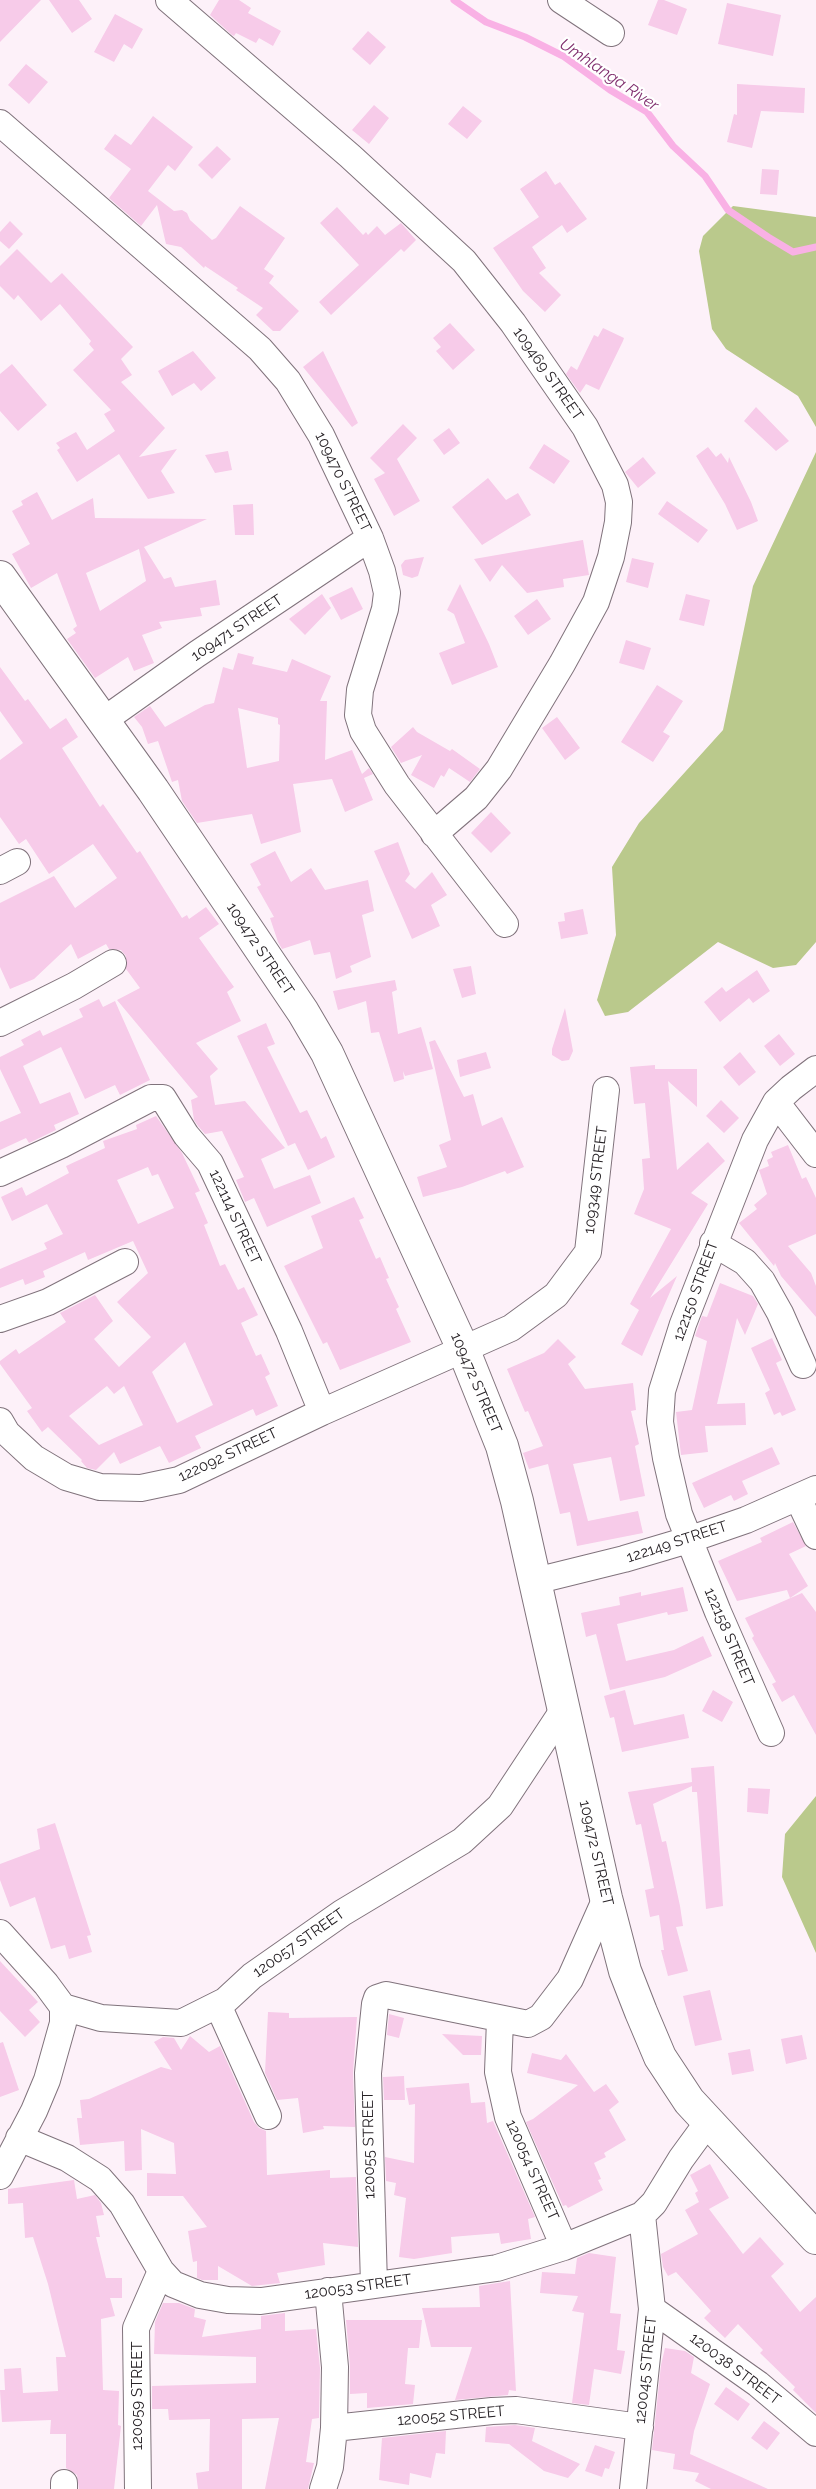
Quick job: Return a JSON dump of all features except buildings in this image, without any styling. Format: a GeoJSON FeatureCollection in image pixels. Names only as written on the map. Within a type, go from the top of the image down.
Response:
{"type":"FeatureCollection","features":[{"type":"Feature","properties":{"kind":"street","name":"109469 STREET"},"geometry":{"type":"LineString","coordinates":[[169,0],[350,156],[464,261],[513,323],[585,427],[615,485],[618,522],[611,557],[596,602],[499,769],[476,798],[434,834]]}},
{"type":"Feature","properties":{"kind":"street"},"geometry":{"type":"LineString","coordinates":[[561,0],[611,33]]}},
{"type":"Feature","properties":{"kind":"street","name":"109470 STREET"},"geometry":{"type":"LineString","coordinates":[[0,123],[272,361],[288,381],[321,435],[370,538],[387,593],[380,631],[360,690],[358,715],[363,731],[372,748],[434,834],[505,924]]}},
{"type":"Feature","properties":{"kind":"street","name":"109471 STREET"},"geometry":{"type":"LineString","coordinates":[[104,720],[197,654],[370,538]]}},
{"type":"Feature","properties":{"kind":"street","name":"109472 STREET"},"geometry":{"type":"LineString","coordinates":[[0,577],[104,720],[303,1012],[327,1053],[464,1351],[502,1446],[517,1501],[606,1898],[625,1971],[660,2057],[689,2101],[816,2238]]}},
{"type":"Feature","properties":{"kind":"street"},"geometry":{"type":"LineString","coordinates":[[0,1023],[74,986],[113,963]]}},
{"type":"Feature","properties":{"kind":"street","name":"122150 STREET"},"geometry":{"type":"LineString","coordinates":[[688,1540],[679,1514],[666,1458],[660,1422],[662,1391],[683,1324],[713,1243],[755,1140],[776,1102],[790,1088],[816,1069]]}},
{"type":"Feature","properties":{"kind":"street","name":"109349 STREET"},"geometry":{"type":"LineString","coordinates":[[464,1351],[511,1328],[556,1295],[588,1252],[606,1090]]}},
{"type":"Feature","properties":{"kind":"street","name":"122114 STREET"},"geometry":{"type":"LineString","coordinates":[[0,1173],[151,1098],[163,1098],[186,1135],[215,1172],[289,1331],[322,1412]]}},
{"type":"Feature","properties":{"kind":"street"},"geometry":{"type":"LineString","coordinates":[[776,1102],[816,1154]]}},
{"type":"Feature","properties":{"kind":"street"},"geometry":{"type":"LineString","coordinates":[[713,1243],[745,1262],[762,1281],[780,1313],[803,1365]]}},
{"type":"Feature","properties":{"kind":"street"},"geometry":{"type":"LineString","coordinates":[[0,1319],[48,1302],[126,1262]]}},
{"type":"Feature","properties":{"kind":"street","name":"122092 STREET"},"geometry":{"type":"LineString","coordinates":[[0,1421],[7,1433],[34,1458],[66,1477],[100,1487],[141,1488],[179,1480],[322,1412],[464,1351]]}},
{"type":"Feature","properties":{"kind":"street"},"geometry":{"type":"LineString","coordinates":[[807,1494],[816,1536]]}},
{"type":"Feature","properties":{"kind":"street","name":"122149 STREET"},"geometry":{"type":"LineString","coordinates":[[535,1581],[624,1560],[688,1540],[807,1494]]}},
{"type":"Feature","properties":{"kind":"street","name":"122158 STREET"},"geometry":{"type":"LineString","coordinates":[[688,1540],[771,1733]]}},
{"type":"Feature","properties":{"kind":"street","name":"120057 STREET"},"geometry":{"type":"LineString","coordinates":[[63,2007],[101,2018],[181,2023],[218,2005],[297,1942],[462,1841],[500,1806],[564,1709]]}},
{"type":"Feature","properties":{"kind":"street"},"geometry":{"type":"LineString","coordinates":[[501,2020],[528,2024],[541,2017],[554,2002],[570,1979],[606,1898]]}},
{"type":"Feature","properties":{"kind":"street"},"geometry":{"type":"LineString","coordinates":[[0,1933],[46,1984],[63,2007],[63,2023],[46,2080],[34,2111],[0,2176]]}},
{"type":"Feature","properties":{"kind":"street","name":"120055 STREET"},"geometry":{"type":"LineString","coordinates":[[374,2285],[368,2073],[377,1998],[386,1995],[501,2020]]}},
{"type":"Feature","properties":{"kind":"street"},"geometry":{"type":"LineString","coordinates":[[218,2005],[268,2116]]}},
{"type":"Feature","properties":{"kind":"street","name":"120054 STREET"},"geometry":{"type":"LineString","coordinates":[[501,2020],[498,2072],[508,2117],[564,2247]]}},
{"type":"Feature","properties":{"kind":"street","name":"120053 STREET"},"geometry":{"type":"LineString","coordinates":[[19,2138],[67,2158],[100,2179],[122,2204],[161,2271],[179,2288],[200,2295],[228,2300],[261,2301],[497,2268],[564,2247],[642,2215],[654,2203],[681,2159],[708,2122]]}},
{"type":"Feature","properties":{"kind":"street","name":"120045 STREET"},"geometry":{"type":"LineString","coordinates":[[633,2489],[652,2309],[642,2215]]}},
{"type":"Feature","properties":{"kind":"street","name":"120059 STREET"},"geometry":{"type":"LineString","coordinates":[[138,2489],[136,2328],[161,2271]]}},
{"type":"Feature","properties":{"kind":"street"},"geometry":{"type":"LineString","coordinates":[[323,2489],[330,2468],[334,2428],[335,2367],[328,2291]]}},
{"type":"Feature","properties":{"kind":"street","name":"120038 STREET"},"geometry":{"type":"LineString","coordinates":[[652,2309],[758,2384],[816,2433]]}},
{"type":"Feature","properties":{"kind":"street","name":"120052 STREET"},"geometry":{"type":"LineString","coordinates":[[334,2428],[492,2410],[516,2410],[640,2427]]}},
{"type":"Feature","properties":{"kind":"green space"},"geometry":{"type":"Polygon","coordinates":[[[733,206],[816,217],[816,427],[798,396],[726,349],[712,329],[699,251],[703,236],[733,206]]]}},
{"type":"Feature","properties":{"kind":"green space"},"geometry":{"type":"Polygon","coordinates":[[[816,452],[816,942],[796,965],[773,968],[718,942],[628,1012],[605,1016],[597,1000],[616,935],[612,867],[639,823],[723,730],[753,586],[816,452]]]}},
{"type":"Feature","properties":{"kind":"green space"},"geometry":{"type":"Polygon","coordinates":[[[816,1796],[816,1953],[782,1877],[785,1834],[816,1796]]]}},
{"type":"Feature","properties":{"kind":"waterway","name":"Umhlanga River"},"geometry":{"type":"LineString","coordinates":[[454,0],[486,22],[525,37],[563,56],[610,90],[647,112],[673,146],[705,176],[728,210],[793,252],[816,247]]}}]}
